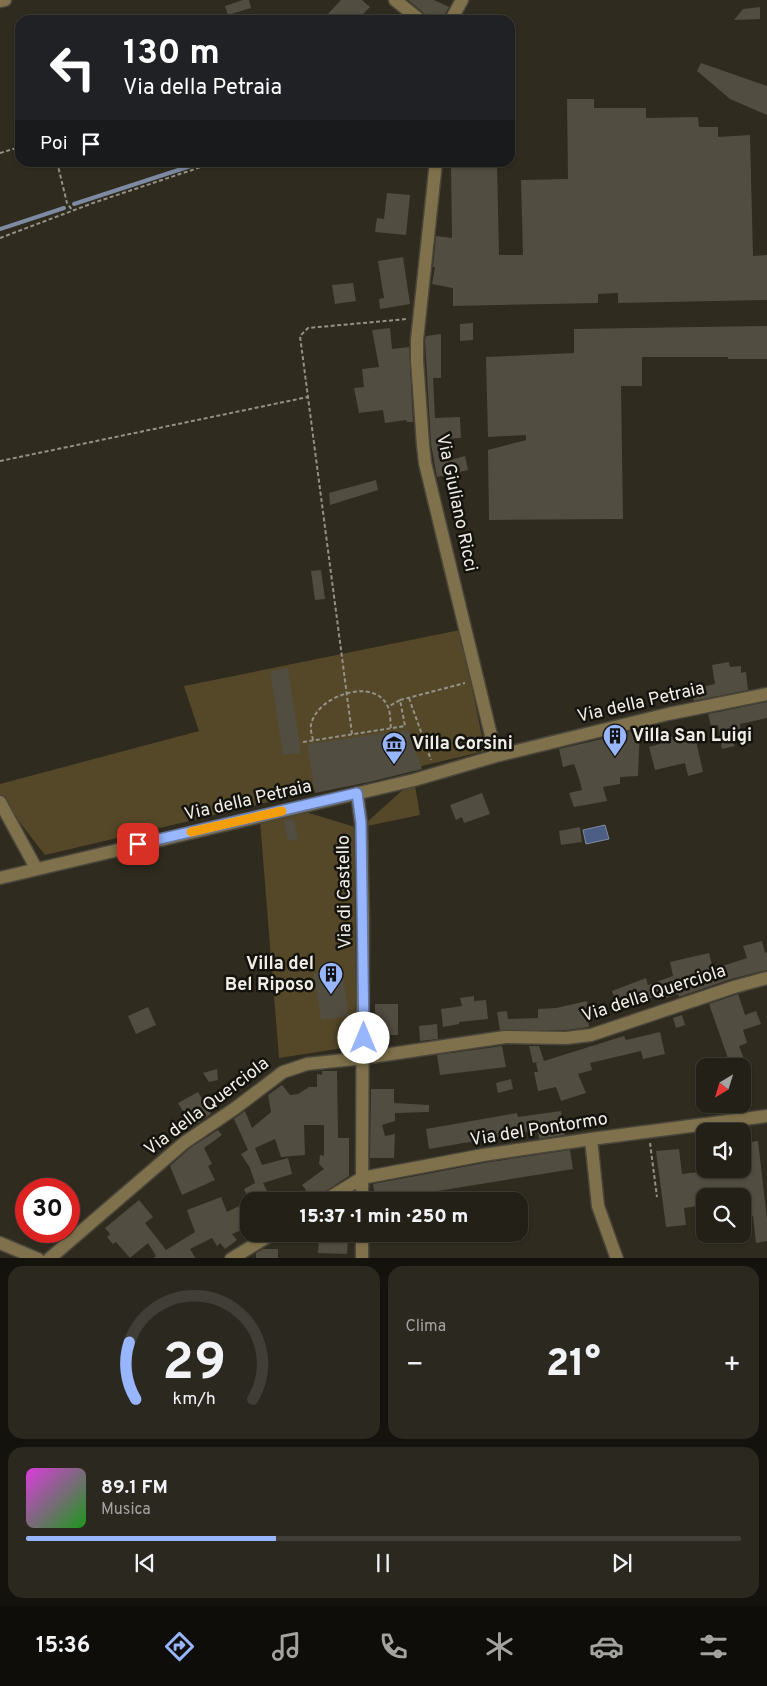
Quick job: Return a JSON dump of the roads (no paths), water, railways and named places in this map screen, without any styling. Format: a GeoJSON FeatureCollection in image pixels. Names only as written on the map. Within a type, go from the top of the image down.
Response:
{"type":"FeatureCollection","features":[{"type":"Feature","properties":{"kind":"street"},"geometry":{"type":"LineString","coordinates":[[0,1],[5,0]]}},
{"type":"Feature","properties":{"kind":"street"},"geometry":{"type":"LineString","coordinates":[[395,0],[414,15]]}},
{"type":"Feature","properties":{"kind":"street"},"geometry":{"type":"LineString","coordinates":[[454,15],[462,0]]}},
{"type":"Feature","properties":{"kind":"street","name":"Via Giuliano Ricci"},"geometry":{"type":"LineString","coordinates":[[435,167],[419,318],[417,360],[425,464],[496,756]]}},
{"type":"Feature","properties":{"kind":"street","name":"Via della Petraia"},"geometry":{"type":"LineString","coordinates":[[0,878],[414,780],[496,756],[668,714],[767,694]]}},
{"type":"Feature","properties":{"kind":"street","name":"Via di Castello"},"geometry":{"type":"LineString","coordinates":[[357,793],[361,823],[364,1058],[362,1192]]}},
{"type":"Feature","properties":{"kind":"street"},"geometry":{"type":"LineString","coordinates":[[0,802],[36,868]]}},
{"type":"Feature","properties":{"kind":"street","name":"Via della Querciola"},"geometry":{"type":"LineString","coordinates":[[49,1258],[185,1142],[234,1109],[283,1072],[307,1064],[364,1058],[505,1037],[566,1038],[592,1035],[734,987],[767,978]]}},
{"type":"Feature","properties":{"kind":"street","name":"Via del Pontormo"},"geometry":{"type":"LineString","coordinates":[[339,1192],[362,1178],[483,1155],[767,1116]]}},
{"type":"Feature","properties":{"kind":"street"},"geometry":{"type":"LineString","coordinates":[[591,1139],[598,1206],[618,1258]]}},
{"type":"Feature","properties":{"kind":"street"},"geometry":{"type":"LineString","coordinates":[[231,1258],[258,1242]]}},
{"type":"Feature","properties":{"kind":"street"},"geometry":{"type":"LineString","coordinates":[[362,1242],[362,1258]]}},
{"type":"Feature","properties":{"kind":"street"},"geometry":{"type":"LineString","coordinates":[[0,1243],[38,1258]]}},
{"type":"Feature","properties":{"kind":"water"},"geometry":{"type":"Polygon","coordinates":[[[605,825],[609,839],[586,844],[583,830],[605,825]]]}},
{"type":"Feature","properties":{"kind":"waterway"},"geometry":{"type":"LineString","coordinates":[[74,204],[188,167]]}},
{"type":"Feature","properties":{"kind":"waterway"},"geometry":{"type":"LineString","coordinates":[[0,229],[64,208]]}},
{"type":"Feature","properties":{"kind":"place","name":"Villa San Luigi"},"geometry":{"type":"Point","coordinates":[615,757]}},
{"type":"Feature","properties":{"kind":"place","name":"Villa Corsini"},"geometry":{"type":"Point","coordinates":[394,765]}},
{"type":"Feature","properties":{"kind":"place","name":"Villa del Bel Riposo"},"geometry":{"type":"Point","coordinates":[331,995]}}]}
